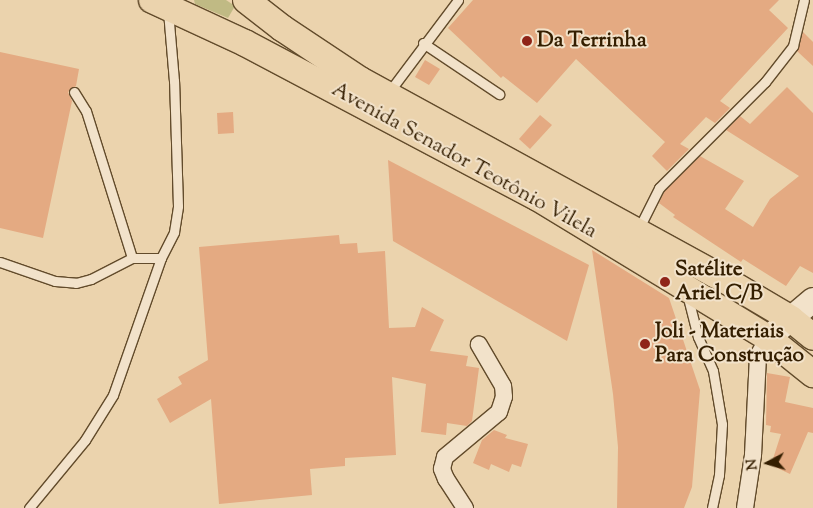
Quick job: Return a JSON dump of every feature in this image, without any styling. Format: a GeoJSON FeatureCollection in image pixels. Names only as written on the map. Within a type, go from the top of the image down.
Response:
{"type":"FeatureCollection","features":[{"type":"Feature","properties":{"kind":"main road","name":"Avenida Senador Teotônio Vilela"},"geometry":{"type":"LineString","coordinates":[[246,0],[282,28],[387,94],[638,230],[791,319],[813,337]]}},
{"type":"Feature","properties":{"kind":"main road","name":"Avenida Senador Teotônio Vilela"},"geometry":{"type":"LineString","coordinates":[[167,3],[529,193],[768,338],[813,374]]}},
{"type":"Feature","properties":{"kind":"main road"},"geometry":{"type":"LineString","coordinates":[[768,338],[813,300]]}},
{"type":"Feature","properties":{"kind":"street"},"geometry":{"type":"LineString","coordinates":[[745,508],[753,454],[758,356],[768,338]]}},
{"type":"Feature","properties":{"kind":"street"},"geometry":{"type":"LineString","coordinates":[[465,508],[446,480],[442,469],[445,457],[499,412],[504,397],[503,386],[479,345]]}},
{"type":"Feature","properties":{"kind":"lane"},"geometry":{"type":"LineString","coordinates":[[387,94],[423,43],[458,0]]}},
{"type":"Feature","properties":{"kind":"lane"},"geometry":{"type":"LineString","coordinates":[[638,230],[659,188],[765,82],[793,46],[804,0]]}},
{"type":"Feature","properties":{"kind":"lane"},"geometry":{"type":"LineString","coordinates":[[29,508],[85,440],[113,395],[161,258],[174,232],[178,206],[174,81],[167,3]]}},
{"type":"Feature","properties":{"kind":"lane"},"geometry":{"type":"LineString","coordinates":[[423,43],[498,94]]}},
{"type":"Feature","properties":{"kind":"lane"},"geometry":{"type":"LineString","coordinates":[[74,92],[86,110],[132,258]]}},
{"type":"Feature","properties":{"kind":"lane"},"geometry":{"type":"LineString","coordinates":[[0,262],[55,281],[76,283],[92,280],[132,258],[161,258]]}},
{"type":"Feature","properties":{"kind":"lane"},"geometry":{"type":"LineString","coordinates":[[686,288],[698,337],[713,371],[722,424],[719,475],[712,508]]}},
{"type":"Feature","properties":{"kind":"shaded area"},"geometry":{"type":"Polygon","coordinates":[[[194,0],[226,0],[235,6],[228,18],[195,4],[194,0]]]}},
{"type":"Feature","properties":{"kind":"building"},"geometry":{"type":"Polygon","coordinates":[[[473,0],[779,0],[769,10],[788,28],[720,101],[730,108],[715,123],[706,117],[680,144],[689,149],[667,171],[652,156],[665,142],[576,59],[537,103],[503,76],[501,78],[448,28],[473,0]]]}},
{"type":"Feature","properties":{"kind":"building"},"geometry":{"type":"Polygon","coordinates":[[[803,32],[813,42],[813,66],[797,51],[803,32]]]}},
{"type":"Feature","properties":{"kind":"building"},"geometry":{"type":"Polygon","coordinates":[[[0,52],[79,69],[76,86],[68,92],[72,101],[43,238],[0,228],[0,52]]]}},
{"type":"Feature","properties":{"kind":"building"},"geometry":{"type":"Polygon","coordinates":[[[425,60],[440,69],[429,85],[415,77],[425,60]]]}},
{"type":"Feature","properties":{"kind":"building"},"geometry":{"type":"Polygon","coordinates":[[[787,87],[813,113],[813,273],[800,266],[786,286],[743,259],[741,262],[673,217],[675,215],[659,203],[664,192],[700,156],[744,181],[725,209],[753,227],[770,199],[799,176],[726,130],[740,116],[750,124],[787,87]]]}},
{"type":"Feature","properties":{"kind":"building"},"geometry":{"type":"Polygon","coordinates":[[[233,112],[234,133],[218,134],[217,113],[233,112]]]}},
{"type":"Feature","properties":{"kind":"building"},"geometry":{"type":"Polygon","coordinates":[[[540,115],[552,125],[530,149],[519,139],[540,115]]]}},
{"type":"Feature","properties":{"kind":"building"},"geometry":{"type":"Polygon","coordinates":[[[388,160],[589,265],[567,341],[393,241],[388,160]]]}},
{"type":"Feature","properties":{"kind":"building"},"geometry":{"type":"Polygon","coordinates":[[[339,235],[340,244],[357,243],[358,253],[385,251],[389,328],[415,327],[422,307],[444,320],[430,351],[468,356],[466,366],[479,368],[472,421],[467,426],[447,423],[446,435],[421,432],[426,384],[392,377],[396,455],[345,458],[345,466],[310,469],[312,495],[219,504],[211,399],[170,423],[157,399],[182,384],[178,377],[208,360],[199,247],[339,235]]]}},
{"type":"Feature","properties":{"kind":"building","name":"Joli - Materiais Para Construção"},"geometry":{"type":"Polygon","coordinates":[[[592,250],[669,298],[700,390],[692,487],[684,508],[617,508],[618,447],[613,394],[592,250]]]}},
{"type":"Feature","properties":{"kind":"building"},"geometry":{"type":"Polygon","coordinates":[[[767,373],[790,377],[785,402],[813,408],[813,433],[808,432],[790,474],[771,465],[781,434],[770,432],[771,426],[766,425],[767,373]]]}},
{"type":"Feature","properties":{"kind":"building"},"geometry":{"type":"Polygon","coordinates":[[[494,430],[507,435],[505,438],[528,444],[521,467],[512,464],[509,472],[491,464],[489,470],[473,463],[482,440],[494,430]]]}},
{"type":"Feature","properties":{"kind":"place","name":"Da Terrinha"},"geometry":{"type":"Point","coordinates":[527,41]}},
{"type":"Feature","properties":{"kind":"place","name":"Satélite Ariel C/B"},"geometry":{"type":"Point","coordinates":[665,282]}},
{"type":"Feature","properties":{"kind":"place","name":"Joli - Materiais Para Construção"},"geometry":{"type":"Point","coordinates":[645,344]}}]}
